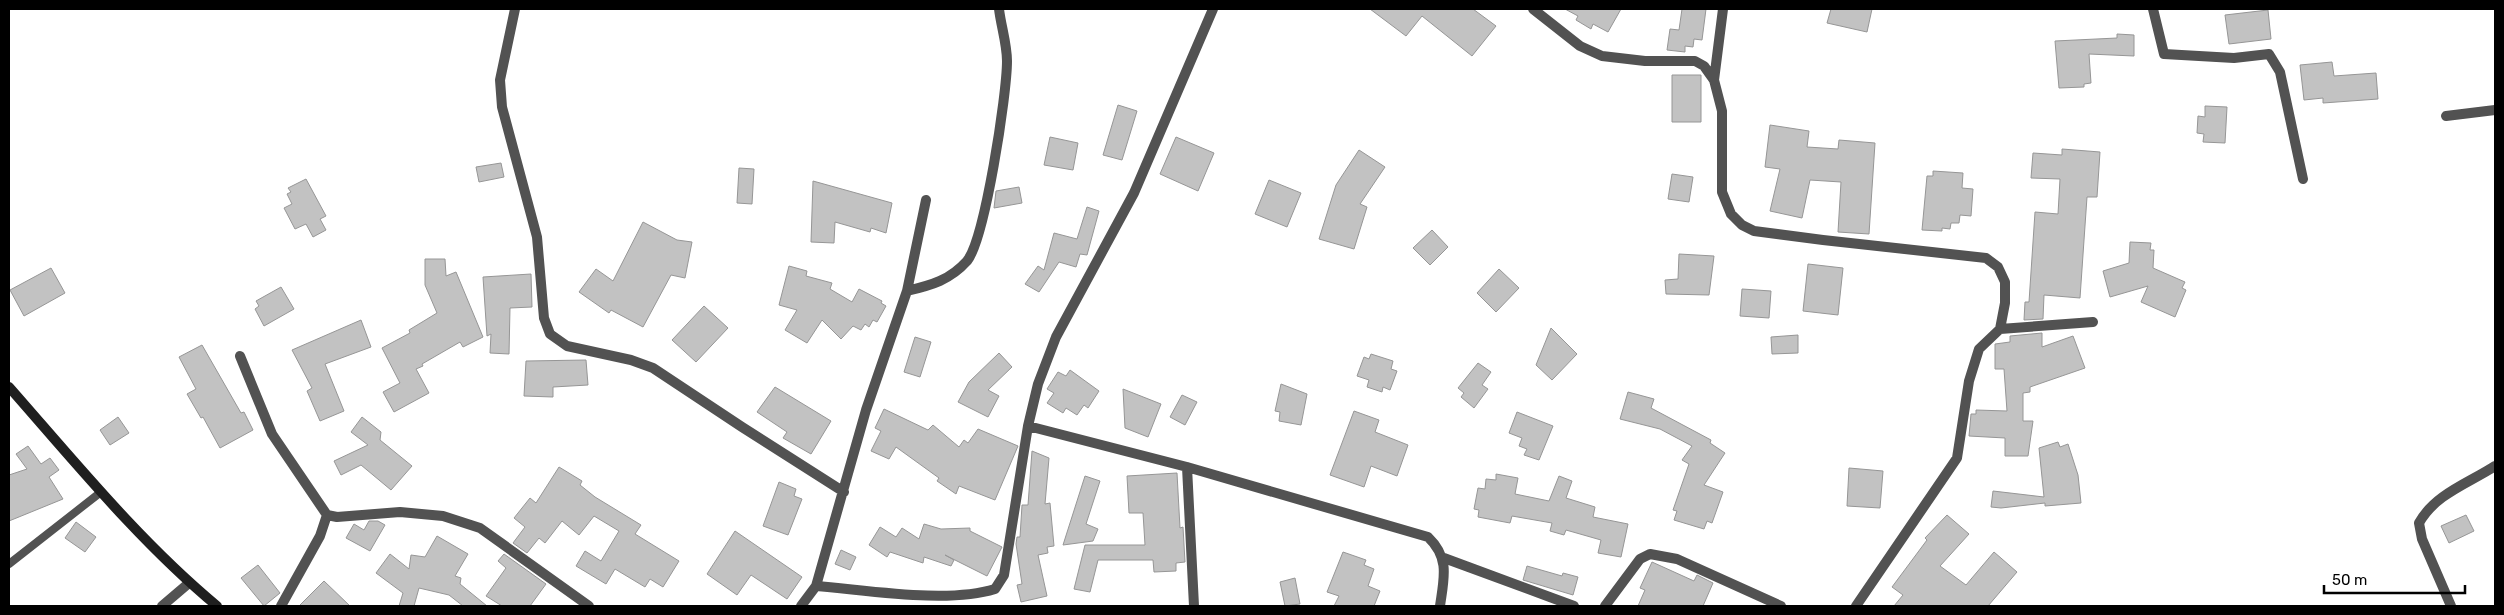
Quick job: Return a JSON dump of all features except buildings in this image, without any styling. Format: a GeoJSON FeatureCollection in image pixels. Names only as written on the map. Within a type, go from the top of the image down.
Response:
{"type":"FeatureCollection","features":[{"type":"Feature","properties":{"kind":"street"},"geometry":{"type":"LineString","coordinates":[[515,9],[500,80],[502,107],[537,237],[544,318],[550,334],[567,346],[631,360],[653,368],[844,492]]}},
{"type":"Feature","properties":{"kind":"street"},"geometry":{"type":"LineString","coordinates":[[907,291],[950,278],[968,260],[978,237],[998,141],[1007,60],[998,9]]}},
{"type":"Feature","properties":{"kind":"street"},"geometry":{"type":"LineString","coordinates":[[816,586],[931,595],[981,594],[996,589],[1004,575],[1028,426],[1038,384],[1056,337],[1134,193],[1213,9]]}},
{"type":"Feature","properties":{"kind":"street"},"geometry":{"type":"LineString","coordinates":[[1533,9],[1590,51],[1602,56],[1645,61],[1695,61],[1704,66],[1714,80],[1722,111],[1722,192],[1731,214],[1742,225],[1754,230],[1823,240],[1986,258],[1998,267],[2005,282],[2005,303],[2000,329],[1979,350],[1969,381],[1957,458],[1856,606]]}},
{"type":"Feature","properties":{"kind":"street"},"geometry":{"type":"LineString","coordinates":[[1714,80],[1723,9]]}},
{"type":"Feature","properties":{"kind":"street"},"geometry":{"type":"LineString","coordinates":[[2153,9],[2164,54],[2234,58],[2269,54],[2280,72],[2303,179]]}},
{"type":"Feature","properties":{"kind":"street"},"geometry":{"type":"LineString","coordinates":[[2446,116],[2495,110]]}},
{"type":"Feature","properties":{"kind":"street"},"geometry":{"type":"LineString","coordinates":[[800,606],[816,586],[866,410],[907,291],[926,200]]}},
{"type":"Feature","properties":{"kind":"street"},"geometry":{"type":"LineString","coordinates":[[2000,329],[2093,322]]}},
{"type":"Feature","properties":{"kind":"street"},"geometry":{"type":"LineString","coordinates":[[240,356],[272,434],[327,516]]}},
{"type":"Feature","properties":{"kind":"street"},"geometry":{"type":"LineString","coordinates":[[9,387],[101,492],[189,583],[217,606]]}},
{"type":"Feature","properties":{"kind":"street"},"geometry":{"type":"LineString","coordinates":[[1028,426],[1187,467],[1428,537],[1439,547],[1444,558],[1444,582],[1440,606]]}},
{"type":"Feature","properties":{"kind":"street"},"geometry":{"type":"LineString","coordinates":[[2451,606],[2422,538],[2419,523],[2426,511],[2449,494],[2495,466]]}},
{"type":"Feature","properties":{"kind":"street"},"geometry":{"type":"LineString","coordinates":[[1187,467],[1194,606]]}},
{"type":"Feature","properties":{"kind":"street"},"geometry":{"type":"LineString","coordinates":[[327,516],[337,517],[400,512],[442,516],[480,528],[589,606]]}},
{"type":"Feature","properties":{"kind":"street"},"geometry":{"type":"LineString","coordinates":[[280,606],[320,536],[327,516]]}},
{"type":"Feature","properties":{"kind":"street"},"geometry":{"type":"LineString","coordinates":[[1605,606],[1640,559],[1650,554],[1677,559],[1781,606]]}},
{"type":"Feature","properties":{"kind":"street"},"geometry":{"type":"LineString","coordinates":[[1444,558],[1574,606]]}},
{"type":"Feature","properties":{"kind":"street"},"geometry":{"type":"LineString","coordinates":[[162,606],[189,583]]}},
{"type":"Feature","properties":{"kind":"lane"},"geometry":{"type":"LineString","coordinates":[[9,564],[101,492]]}}]}
